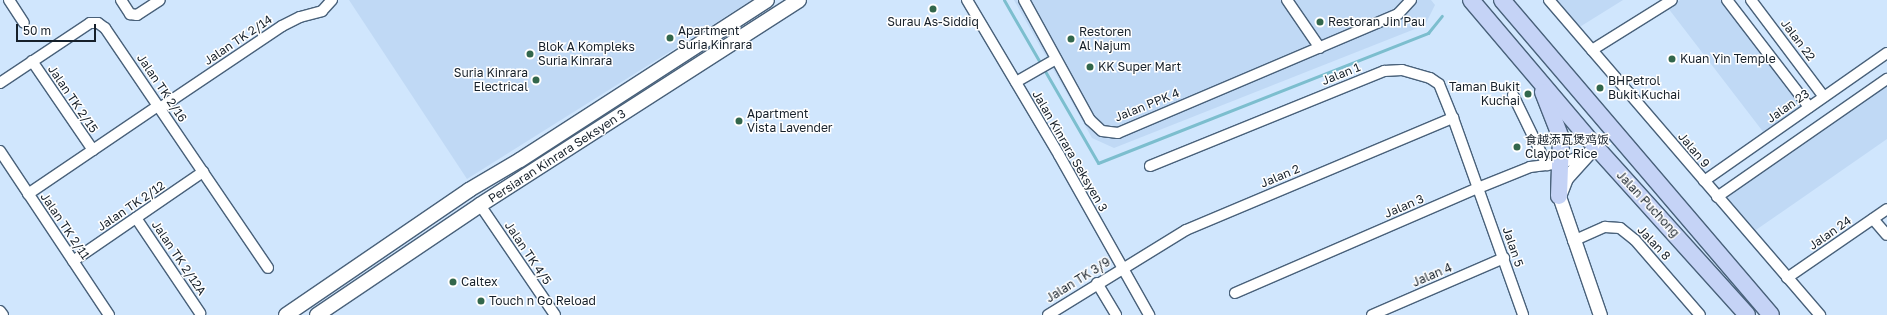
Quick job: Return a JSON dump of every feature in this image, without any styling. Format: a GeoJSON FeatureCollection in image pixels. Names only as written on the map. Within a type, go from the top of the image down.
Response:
{"type":"FeatureCollection","features":[{"type":"Feature","properties":{"kind":"main road","name":"Persiaran Kinrara Seksyen 3"},"geometry":{"type":"LineString","coordinates":[[286,315],[469,190],[520,160],[767,0]]}},
{"type":"Feature","properties":{"kind":"main road","name":"Persiaran Kinrara Seksyen 3"},"geometry":{"type":"LineString","coordinates":[[316,315],[480,205],[799,0]]}},
{"type":"Feature","properties":{"kind":"main road","name":"Jalan Puchong"},"geometry":{"type":"LineString","coordinates":[[1471,0],[1530,68],[1591,150],[1747,315]]}},
{"type":"Feature","properties":{"kind":"main road","name":"Jalan Puchong"},"geometry":{"type":"LineString","coordinates":[[1502,0],[1771,315]]}},
{"type":"Feature","properties":{"kind":"main road"},"geometry":{"type":"LineString","coordinates":[[1530,68],[1559,127],[1563,150],[1554,164],[1559,196]]}},
{"type":"Feature","properties":{"kind":"main road"},"geometry":{"type":"LineString","coordinates":[[1579,91],[1595,124],[1591,150],[1607,145],[1620,150],[1643,166]]}},
{"type":"Feature","properties":{"kind":"main road"},"geometry":{"type":"LineString","coordinates":[[400,238],[455,207],[464,204],[480,205],[483,190],[520,160]]}},
{"type":"Feature","properties":{"kind":"street"},"geometry":{"type":"LineString","coordinates":[[9,0],[24,23]]}},
{"type":"Feature","properties":{"kind":"street"},"geometry":{"type":"LineString","coordinates":[[121,0],[130,14],[136,15],[160,0]]}},
{"type":"Feature","properties":{"kind":"street","name":"Jalan TK 2/14"},"geometry":{"type":"LineString","coordinates":[[28,194],[291,21],[322,11],[332,0]]}},
{"type":"Feature","properties":{"kind":"street","name":"Jalan Kinrara Seksyen 3"},"geometry":{"type":"LineString","coordinates":[[967,0],[1020,80],[1149,315]]}},
{"type":"Feature","properties":{"kind":"street","name":"Jalan PPK 4"},"geometry":{"type":"LineString","coordinates":[[1024,0],[1052,61],[1095,126],[1102,131],[1118,133],[1398,14],[1412,0]]}},
{"type":"Feature","properties":{"kind":"street"},"geometry":{"type":"LineString","coordinates":[[1287,0],[1320,48]]}},
{"type":"Feature","properties":{"kind":"street","name":"Jalan 9"},"geometry":{"type":"LineString","coordinates":[[1550,0],[1717,197],[1820,315]]}},
{"type":"Feature","properties":{"kind":"street"},"geometry":{"type":"LineString","coordinates":[[1592,50],[1672,0]]}},
{"type":"Feature","properties":{"kind":"street"},"geometry":{"type":"LineString","coordinates":[[1727,0],[1809,107]]}},
{"type":"Feature","properties":{"kind":"street","name":"Jalan 22"},"geometry":{"type":"LineString","coordinates":[[1751,0],[1824,97]]}},
{"type":"Feature","properties":{"kind":"street","name":"Jalan TK 2/16"},"geometry":{"type":"LineString","coordinates":[[0,83],[90,23],[98,22],[106,28],[268,268]]}},
{"type":"Feature","properties":{"kind":"street","name":"Jalan 23"},"geometry":{"type":"LineString","coordinates":[[1704,181],[1887,53]]}},
{"type":"Feature","properties":{"kind":"street","name":"Jalan TK 2/15"},"geometry":{"type":"LineString","coordinates":[[32,61],[93,150]]}},
{"type":"Feature","properties":{"kind":"street"},"geometry":{"type":"LineString","coordinates":[[1020,80],[1052,61]]}},
{"type":"Feature","properties":{"kind":"street","name":"Jalan 1"},"geometry":{"type":"LineString","coordinates":[[1150,166],[1384,71],[1394,69],[1436,80],[1453,118],[1478,188]]}},
{"type":"Feature","properties":{"kind":"street"},"geometry":{"type":"LineString","coordinates":[[1717,197],[1887,79]]}},
{"type":"Feature","properties":{"kind":"street"},"geometry":{"type":"LineString","coordinates":[[1513,95],[1554,164]]}},
{"type":"Feature","properties":{"kind":"street","name":"Jalan 2"},"geometry":{"type":"LineString","coordinates":[[1122,268],[1202,222],[1453,118]]}},
{"type":"Feature","properties":{"kind":"street"},"geometry":{"type":"LineString","coordinates":[[1591,150],[1566,178],[1559,196],[1573,241],[1600,315]]}},
{"type":"Feature","properties":{"kind":"street","name":"Jalan 3"},"geometry":{"type":"LineString","coordinates":[[1235,293],[1530,167],[1554,164],[1591,150]]}},
{"type":"Feature","properties":{"kind":"street","name":"Jalan TK 2/11"},"geometry":{"type":"LineString","coordinates":[[0,151],[109,315]]}},
{"type":"Feature","properties":{"kind":"street","name":"Jalan TK 2/12"},"geometry":{"type":"LineString","coordinates":[[73,261],[203,172]]}},
{"type":"Feature","properties":{"kind":"street","name":"Jalan 5"},"geometry":{"type":"LineString","coordinates":[[1478,188],[1523,315]]}},
{"type":"Feature","properties":{"kind":"street","name":"Jalan TK 4/5"},"geometry":{"type":"LineString","coordinates":[[480,205],[555,315]]}},
{"type":"Feature","properties":{"kind":"street","name":"Jalan 24"},"geometry":{"type":"LineString","coordinates":[[1787,278],[1887,208]]}},
{"type":"Feature","properties":{"kind":"street","name":"Jalan TK 2/12A"},"geometry":{"type":"LineString","coordinates":[[136,218],[200,313]]}},
{"type":"Feature","properties":{"kind":"street"},"geometry":{"type":"LineString","coordinates":[[1873,218],[1887,235]]}},
{"type":"Feature","properties":{"kind":"street","name":"Jalan 8"},"geometry":{"type":"LineString","coordinates":[[1573,241],[1605,227],[1620,228],[1635,240],[1700,315]]}},
{"type":"Feature","properties":{"kind":"street","name":"Jalan 4"},"geometry":{"type":"LineString","coordinates":[[1372,315],[1504,258]]}},
{"type":"Feature","properties":{"kind":"street","name":"Jalan TK 3/9"},"geometry":{"type":"LineString","coordinates":[[1048,315],[1122,268]]}},
{"type":"Feature","properties":{"kind":"street"},"geometry":{"type":"LineString","coordinates":[[1097,283],[1116,315]]}},
{"type":"Feature","properties":{"kind":"street"},"geometry":{"type":"LineString","coordinates":[[0,311],[3,315]]}},
{"type":"Feature","properties":{"kind":"shaded area"},"geometry":{"type":"Polygon","coordinates":[[[349,0],[752,0],[467,179],[349,0]]]}},
{"type":"Feature","properties":{"kind":"shaded area"},"geometry":{"type":"Polygon","coordinates":[[[1014,0],[1431,0],[1435,5],[1425,25],[1114,148],[1092,138],[1014,0]]]}},
{"type":"Feature","properties":{"kind":"shaded area"},"geometry":{"type":"Polygon","coordinates":[[[1555,0],[1623,0],[1578,28],[1555,0]]]}},
{"type":"Feature","properties":{"kind":"shaded area"},"geometry":{"type":"Polygon","coordinates":[[[1680,0],[1721,0],[1802,106],[1764,133],[1668,8],[1680,0]]]}},
{"type":"Feature","properties":{"kind":"shaded area"},"geometry":{"type":"Polygon","coordinates":[[[1887,83],[1887,139],[1753,232],[1724,198],[1887,83]]]}},
{"type":"Feature","properties":{"kind":"waterway"},"geometry":{"type":"LineString","coordinates":[[1004,0],[1098,163],[1428,33],[1442,16]]}},
{"type":"Feature","properties":{"kind":"place","name":"Surau As-Siddiq"},"geometry":{"type":"Point","coordinates":[933,9]}},
{"type":"Feature","properties":{"kind":"place","name":"Restoran Jin Pau"},"geometry":{"type":"Point","coordinates":[1320,22]}},
{"type":"Feature","properties":{"kind":"place","name":"Apartment Suria Kinrara"},"geometry":{"type":"Point","coordinates":[670,38]}},
{"type":"Feature","properties":{"kind":"place","name":"Restoren Al Najum"},"geometry":{"type":"Point","coordinates":[1071,39]}},
{"type":"Feature","properties":{"kind":"place","name":"Blok A Kompleks Suria Kinrara"},"geometry":{"type":"Point","coordinates":[530,54]}},
{"type":"Feature","properties":{"kind":"place","name":"Kuan Yin Temple"},"geometry":{"type":"Point","coordinates":[1672,59]}},
{"type":"Feature","properties":{"kind":"place","name":"KK Super Mart"},"geometry":{"type":"Point","coordinates":[1090,67]}},
{"type":"Feature","properties":{"kind":"place","name":"Suria Kinrara Electrical"},"geometry":{"type":"Point","coordinates":[536,80]}},
{"type":"Feature","properties":{"kind":"place","name":"BHPetrol Bukit Kuchai"},"geometry":{"type":"Point","coordinates":[1600,88]}},
{"type":"Feature","properties":{"kind":"place","name":"Taman Bukit Kuchai"},"geometry":{"type":"Point","coordinates":[1528,94]}},
{"type":"Feature","properties":{"kind":"place","name":"Apartment Vista Lavender"},"geometry":{"type":"Point","coordinates":[739,121]}},
{"type":"Feature","properties":{"kind":"place","name":"食越添瓦煲鸡饭 Claypot Rice"},"geometry":{"type":"Point","coordinates":[1517,147]}},
{"type":"Feature","properties":{"kind":"place","name":"Caltex"},"geometry":{"type":"Point","coordinates":[453,282]}},
{"type":"Feature","properties":{"kind":"place","name":"Touch n Go Reload"},"geometry":{"type":"Point","coordinates":[481,301]}}]}
